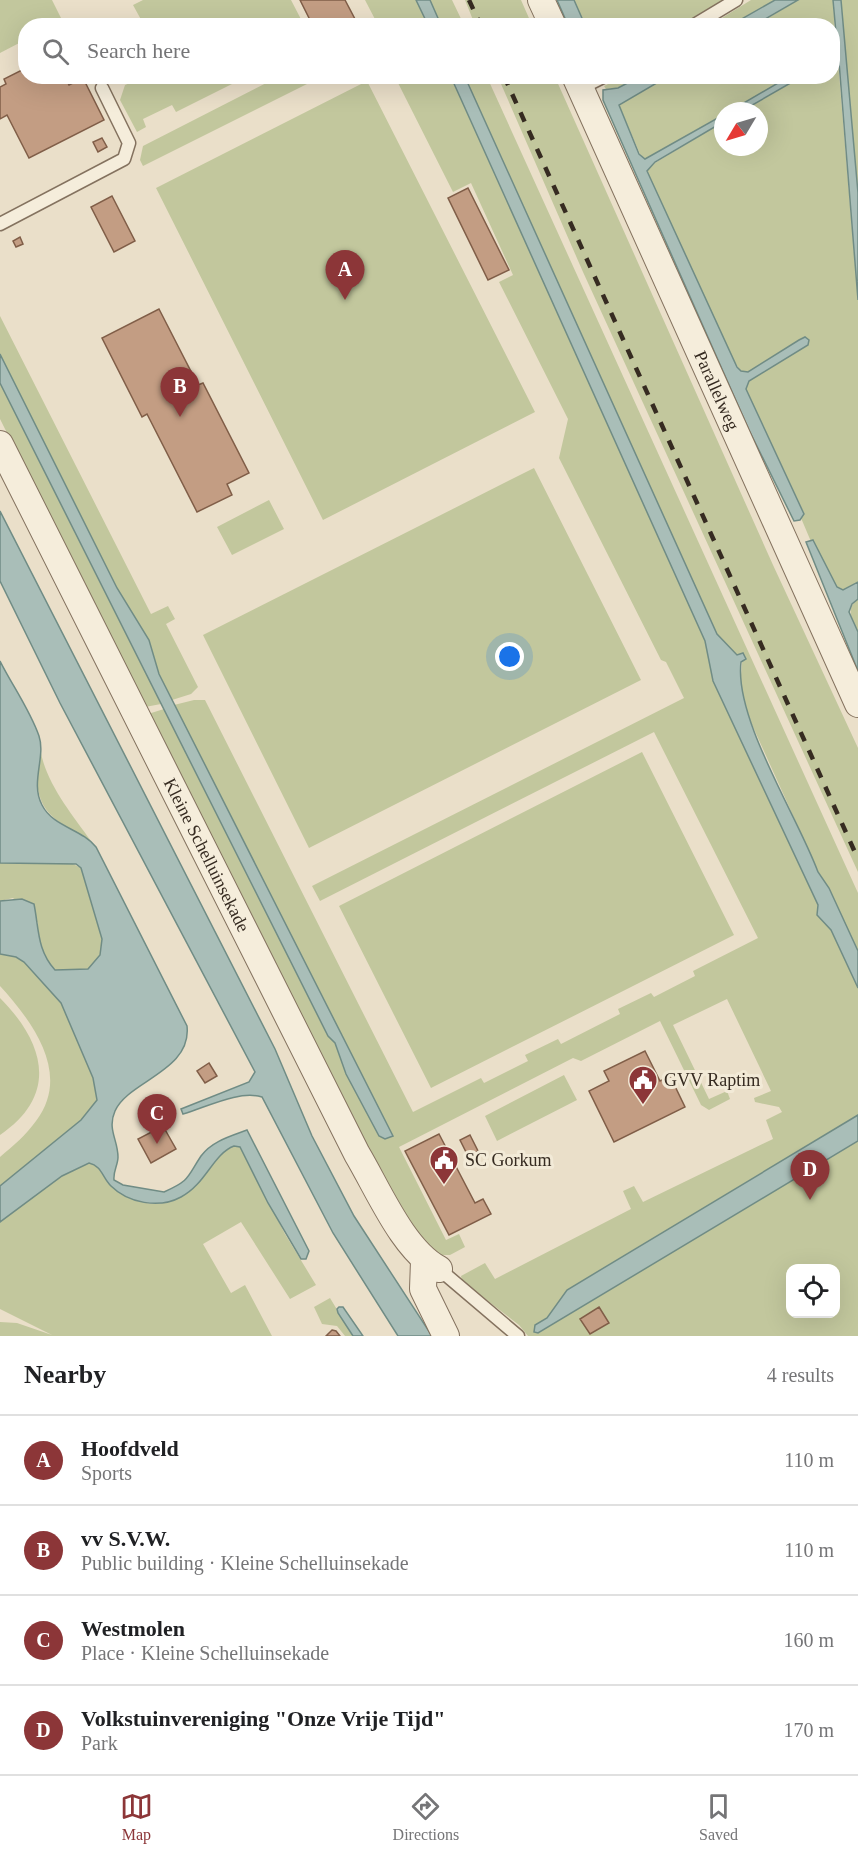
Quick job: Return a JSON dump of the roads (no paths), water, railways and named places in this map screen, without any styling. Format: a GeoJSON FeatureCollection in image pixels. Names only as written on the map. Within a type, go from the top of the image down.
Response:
{"type":"FeatureCollection","features":[{"type":"Feature","properties":{"kind":"street"},"geometry":{"type":"LineString","coordinates":[[541,0],[549,18]]}},
{"type":"Feature","properties":{"kind":"street","name":"Parallelweg"},"geometry":{"type":"LineString","coordinates":[[579,84],[858,704]]}},
{"type":"Feature","properties":{"kind":"street","name":"Kleine Schelluinsekade"},"geometry":{"type":"LineString","coordinates":[[0,444],[357,1154],[402,1231],[432,1265]]}},
{"type":"Feature","properties":{"kind":"street"},"geometry":{"type":"LineString","coordinates":[[432,1265],[423,1289],[446,1336]]}},
{"type":"Feature","properties":{"kind":"lane"},"geometry":{"type":"LineString","coordinates":[[706,18],[736,0]]}},
{"type":"Feature","properties":{"kind":"lane"},"geometry":{"type":"LineString","coordinates":[[0,224],[124,159],[129,143],[102,88]]}},
{"type":"Feature","properties":{"kind":"lane"},"geometry":{"type":"LineString","coordinates":[[432,1265],[518,1336]]}},
{"type":"Feature","properties":{"kind":"water"},"geometry":{"type":"Polygon","coordinates":[[[416,0],[430,0],[438,18],[425,18],[416,0]]]}},
{"type":"Feature","properties":{"kind":"water"},"geometry":{"type":"Polygon","coordinates":[[[557,0],[574,0],[582,18],[565,18],[557,0]]]}},
{"type":"Feature","properties":{"kind":"water"},"geometry":{"type":"Polygon","coordinates":[[[775,0],[798,0],[767,18],[743,18],[775,0]]]}},
{"type":"Feature","properties":{"kind":"water"},"geometry":{"type":"Polygon","coordinates":[[[833,0],[841,0],[858,193],[858,300],[840,75],[840,18],[835,18],[833,0]]]}},
{"type":"Feature","properties":{"kind":"water"},"geometry":{"type":"Polygon","coordinates":[[[454,84],[468,84],[717,634],[737,655],[743,653],[746,659],[741,662],[741,685],[747,711],[769,767],[858,951],[858,988],[831,930],[817,915],[818,905],[713,681],[705,641],[454,84]]]}},
{"type":"Feature","properties":{"kind":"water"},"geometry":{"type":"Polygon","coordinates":[[[626,84],[655,84],[619,105],[639,154],[645,159],[714,120],[714,127],[655,162],[647,171],[737,367],[741,371],[748,372],[799,340],[805,337],[809,340],[808,345],[749,381],[746,389],[804,514],[800,520],[794,521],[749,430],[603,100],[603,90],[618,88],[626,84]]]}},
{"type":"Feature","properties":{"kind":"water"},"geometry":{"type":"Polygon","coordinates":[[[776,84],[789,84],[758,102],[745,102],[776,84]]]}},
{"type":"Feature","properties":{"kind":"water"},"geometry":{"type":"Polygon","coordinates":[[[0,354],[117,588],[149,640],[159,674],[393,1136],[385,1139],[379,1136],[346,1074],[335,1043],[328,1036],[0,383],[0,354]]]}},
{"type":"Feature","properties":{"kind":"water"},"geometry":{"type":"Polygon","coordinates":[[[0,511],[275,1049],[312,1136],[354,1216],[432,1336],[398,1336],[333,1233],[262,1097],[253,1095],[233,1097],[183,1114],[181,1109],[249,1082],[255,1072],[60,703],[0,581],[0,511]]]}},
{"type":"Feature","properties":{"kind":"water"},"geometry":{"type":"Polygon","coordinates":[[[813,540],[837,587],[843,590],[858,582],[858,599],[852,604],[849,612],[858,632],[858,671],[806,542],[813,540]]]}},
{"type":"Feature","properties":{"kind":"water"},"geometry":{"type":"Polygon","coordinates":[[[0,661],[26,707],[39,736],[41,753],[37,788],[42,805],[53,818],[83,836],[96,847],[187,1026],[186,1041],[180,1054],[170,1065],[132,1091],[115,1111],[112,1129],[118,1157],[114,1180],[123,1185],[164,1192],[184,1181],[201,1156],[211,1146],[247,1130],[309,1251],[306,1259],[301,1259],[268,1203],[240,1147],[234,1146],[220,1156],[197,1185],[172,1201],[154,1203],[126,1197],[108,1183],[97,1167],[89,1163],[62,1176],[0,1222],[0,1186],[81,1120],[97,1100],[93,1078],[61,1003],[24,962],[16,957],[0,954],[0,901],[22,899],[34,904],[42,947],[55,970],[88,969],[100,955],[102,939],[81,868],[76,864],[0,863],[0,661]]]}},
{"type":"Feature","properties":{"kind":"water"},"geometry":{"type":"Polygon","coordinates":[[[858,1115],[858,1141],[538,1333],[534,1332],[535,1325],[547,1318],[567,1290],[858,1115]]]}},
{"type":"Feature","properties":{"kind":"water"},"geometry":{"type":"Polygon","coordinates":[[[339,1307],[343,1307],[363,1336],[353,1336],[338,1313],[339,1307]]]}},
{"type":"Feature","properties":{"kind":"railway"},"geometry":{"type":"LineString","coordinates":[[469,0],[477,18]]}},
{"type":"Feature","properties":{"kind":"railway"},"geometry":{"type":"LineString","coordinates":[[508,84],[858,859]]}},
{"type":"Feature","properties":{"kind":"place","name":"Hoofdveld"},"geometry":{"type":"Point","coordinates":[345,300]}},
{"type":"Feature","properties":{"kind":"place","name":"vv S.V.W."},"geometry":{"type":"Point","coordinates":[180,417]}},
{"type":"Feature","properties":{"kind":"place","name":"GVV Raptim"},"geometry":{"type":"Point","coordinates":[643,1106]}},
{"type":"Feature","properties":{"kind":"place","name":"Westmolen"},"geometry":{"type":"Point","coordinates":[157,1144]}},
{"type":"Feature","properties":{"kind":"place","name":"SC Gorkum"},"geometry":{"type":"Point","coordinates":[444,1186]}},
{"type":"Feature","properties":{"kind":"place","name":"Volkstuinvereniging \"Onze Vrije Tijd\""},"geometry":{"type":"Point","coordinates":[810,1200]}}]}
